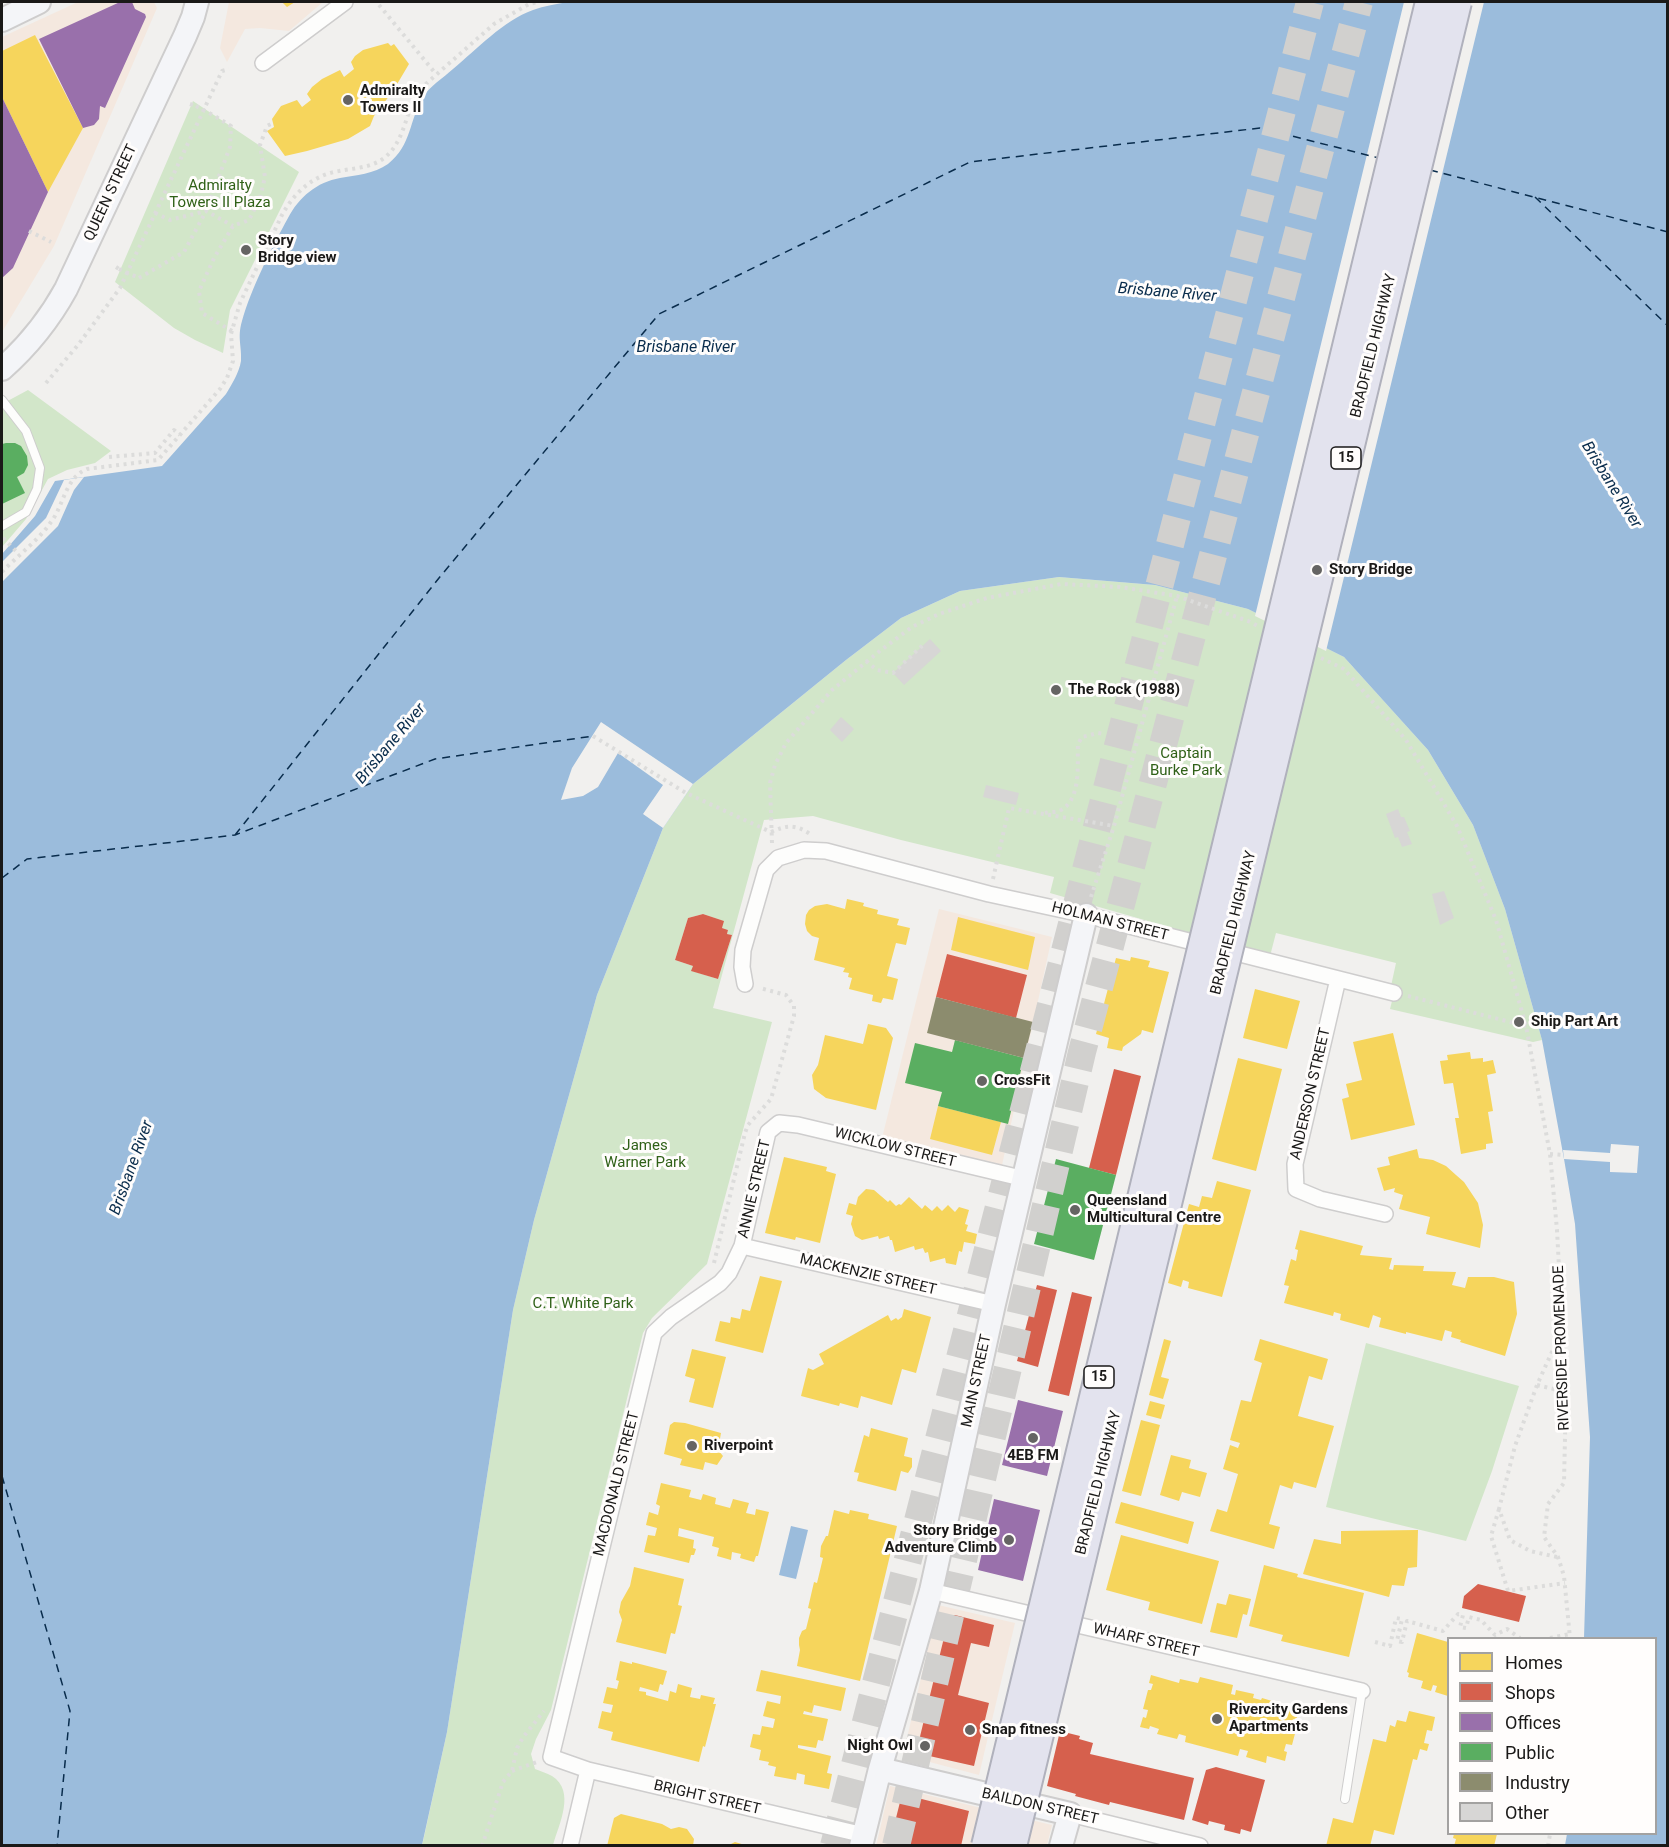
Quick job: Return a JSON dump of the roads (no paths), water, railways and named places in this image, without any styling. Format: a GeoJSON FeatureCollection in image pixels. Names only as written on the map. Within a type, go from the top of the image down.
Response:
{"type":"FeatureCollection","features":[{"type":"Feature","properties":{"kind":"highway","name":"BRADFIELD HIGHWAY"},"geometry":{"type":"LineString","coordinates":[[986,1845],[1430,2]]}},
{"type":"Feature","properties":{"kind":"highway","name":"BRADFIELD HIGHWAY"},"geometry":{"type":"LineString","coordinates":[[1012,1845],[1457,2]]}},
{"type":"Feature","properties":{"kind":"street"},"geometry":{"type":"LineString","coordinates":[[2,20],[39,2]]}},
{"type":"Feature","properties":{"kind":"street","name":"QUEEN STREET"},"geometry":{"type":"LineString","coordinates":[[2,369],[31,341],[56,309],[185,36],[197,2]]}},
{"type":"Feature","properties":{"kind":"street"},"geometry":{"type":"LineString","coordinates":[[263,63],[345,2]]}},
{"type":"Feature","properties":{"kind":"street","name":"HOLMAN STREET"},"geometry":{"type":"LineString","coordinates":[[745,984],[742,967],[743,950],[766,870],[778,858],[804,850],[826,851],[989,894],[1086,915],[1394,993]]}},
{"type":"Feature","properties":{"kind":"street","name":"MAIN STREET"},"geometry":{"type":"LineString","coordinates":[[862,1840],[931,1591],[994,1304],[1086,915]]}},
{"type":"Feature","properties":{"kind":"street","name":"ANDERSON STREET"},"geometry":{"type":"LineString","coordinates":[[1338,979],[1294,1164],[1296,1190],[1320,1199],[1385,1215]]}},
{"type":"Feature","properties":{"kind":"street","name":"WICKLOW STREET"},"geometry":{"type":"LineString","coordinates":[[768,1132],[779,1123],[798,1125],[1025,1179]]}},
{"type":"Feature","properties":{"kind":"street","name":"ANNIE STREET"},"geometry":{"type":"LineString","coordinates":[[742,1246],[768,1132]]}},
{"type":"Feature","properties":{"kind":"street","name":"MACKENZIE STREET"},"geometry":{"type":"LineString","coordinates":[[742,1246],[994,1304]]}},
{"type":"Feature","properties":{"kind":"street","name":"MACDONALD STREET"},"geometry":{"type":"LineString","coordinates":[[551,1757],[654,1334],[671,1317],[720,1283],[729,1273],[742,1246]]}},
{"type":"Feature","properties":{"kind":"street","name":"WHARF STREET"},"geometry":{"type":"LineString","coordinates":[[931,1591],[1362,1691]]}},
{"type":"Feature","properties":{"kind":"street","name":"BRIGHT STREET"},"geometry":{"type":"LineString","coordinates":[[551,1757],[588,1770],[862,1840]]}},
{"type":"Feature","properties":{"kind":"street","name":"BAILDON STREET"},"geometry":{"type":"LineString","coordinates":[[880,1769],[1200,1845]]}},
{"type":"Feature","properties":{"kind":"street"},"geometry":{"type":"LineString","coordinates":[[570,1845],[588,1770]]}},
{"type":"Feature","properties":{"kind":"street"},"geometry":{"type":"LineString","coordinates":[[1061,1845],[1070,1814]]}},
{"type":"Feature","properties":{"kind":"lane"},"geometry":{"type":"LineString","coordinates":[[2,400],[26,431],[40,468],[37,489],[26,512],[2,526]]}},
{"type":"Feature","properties":{"kind":"lane"},"geometry":{"type":"LineString","coordinates":[[1345,1799],[1362,1691]]}},
{"type":"Feature","properties":{"kind":"water","name":"Brisbane River"},"geometry":{"type":"Polygon","coordinates":[[[568,2],[1667,2],[1667,1845],[1565,1845],[1567,1835],[1657,1835],[1657,1637],[1584,1637],[1590,1437],[1575,1224],[1542,1040],[1505,909],[1473,825],[1428,750],[1344,657],[1248,609],[1155,585],[1059,577],[960,591],[901,618],[693,784],[663,828],[597,995],[534,1220],[513,1310],[447,1732],[422,1845],[2,1845],[2,554],[35,516],[55,481],[162,466],[226,394],[235,378],[241,361],[242,321],[256,282],[288,218],[303,197],[324,183],[371,172],[388,164],[402,149],[418,106],[433,86],[511,21],[546,6],[568,2]]]}},
{"type":"Feature","properties":{"kind":"water"},"geometry":{"type":"Polygon","coordinates":[[[791,1526],[808,1530],[796,1579],[779,1575],[791,1526]]]}},
{"type":"Feature","properties":{"kind":"tunnel"},"geometry":{"type":"LineString","coordinates":[[834,1846],[1310,2]]}},
{"type":"Feature","properties":{"kind":"tunnel"},"geometry":{"type":"LineString","coordinates":[[896,1846],[1082,1052],[1359,2]]}},
{"type":"Feature","properties":{"kind":"place","name":"Admiralty Towers II"},"geometry":{"type":"Point","coordinates":[348,100]}},
{"type":"Feature","properties":{"kind":"place","name":"Story Bridge view"},"geometry":{"type":"Point","coordinates":[246,250]}},
{"type":"Feature","properties":{"kind":"place","name":"Story Bridge"},"geometry":{"type":"Point","coordinates":[1317,570]}},
{"type":"Feature","properties":{"kind":"place","name":"The Rock (1988)"},"geometry":{"type":"Point","coordinates":[1056,690]}},
{"type":"Feature","properties":{"kind":"place","name":"Ship Part Art"},"geometry":{"type":"Point","coordinates":[1519,1022]}},
{"type":"Feature","properties":{"kind":"place","name":"CrossFit"},"geometry":{"type":"Point","coordinates":[982,1081]}},
{"type":"Feature","properties":{"kind":"place","name":"Queensland Multicultural Centre"},"geometry":{"type":"Point","coordinates":[1075,1210]}},
{"type":"Feature","properties":{"kind":"place","name":"4EB FM"},"geometry":{"type":"Point","coordinates":[1033,1438]}},
{"type":"Feature","properties":{"kind":"place","name":"Riverpoint"},"geometry":{"type":"Point","coordinates":[692,1446]}},
{"type":"Feature","properties":{"kind":"place","name":"Story Bridge Adventure Climb"},"geometry":{"type":"Point","coordinates":[1009,1540]}},
{"type":"Feature","properties":{"kind":"place","name":"Rivercity Gardens Apartments"},"geometry":{"type":"Point","coordinates":[1217,1719]}},
{"type":"Feature","properties":{"kind":"place","name":"Snap fitness"},"geometry":{"type":"Point","coordinates":[970,1730]}},
{"type":"Feature","properties":{"kind":"place","name":"Night Owl"},"geometry":{"type":"Point","coordinates":[925,1746]}},
{"type":"Feature","properties":{"kind":"park label","name":"Admiralty Towers II Plaza"},"geometry":{"type":"Point","coordinates":[220,194]}},
{"type":"Feature","properties":{"kind":"park label","name":"Captain Burke Park"},"geometry":{"type":"Point","coordinates":[1186,762]}},
{"type":"Feature","properties":{"kind":"park label","name":"James Warner Park"},"geometry":{"type":"Point","coordinates":[645,1154]}},
{"type":"Feature","properties":{"kind":"park label","name":"C.T. White Park"},"geometry":{"type":"Point","coordinates":[583,1304]}}]}
